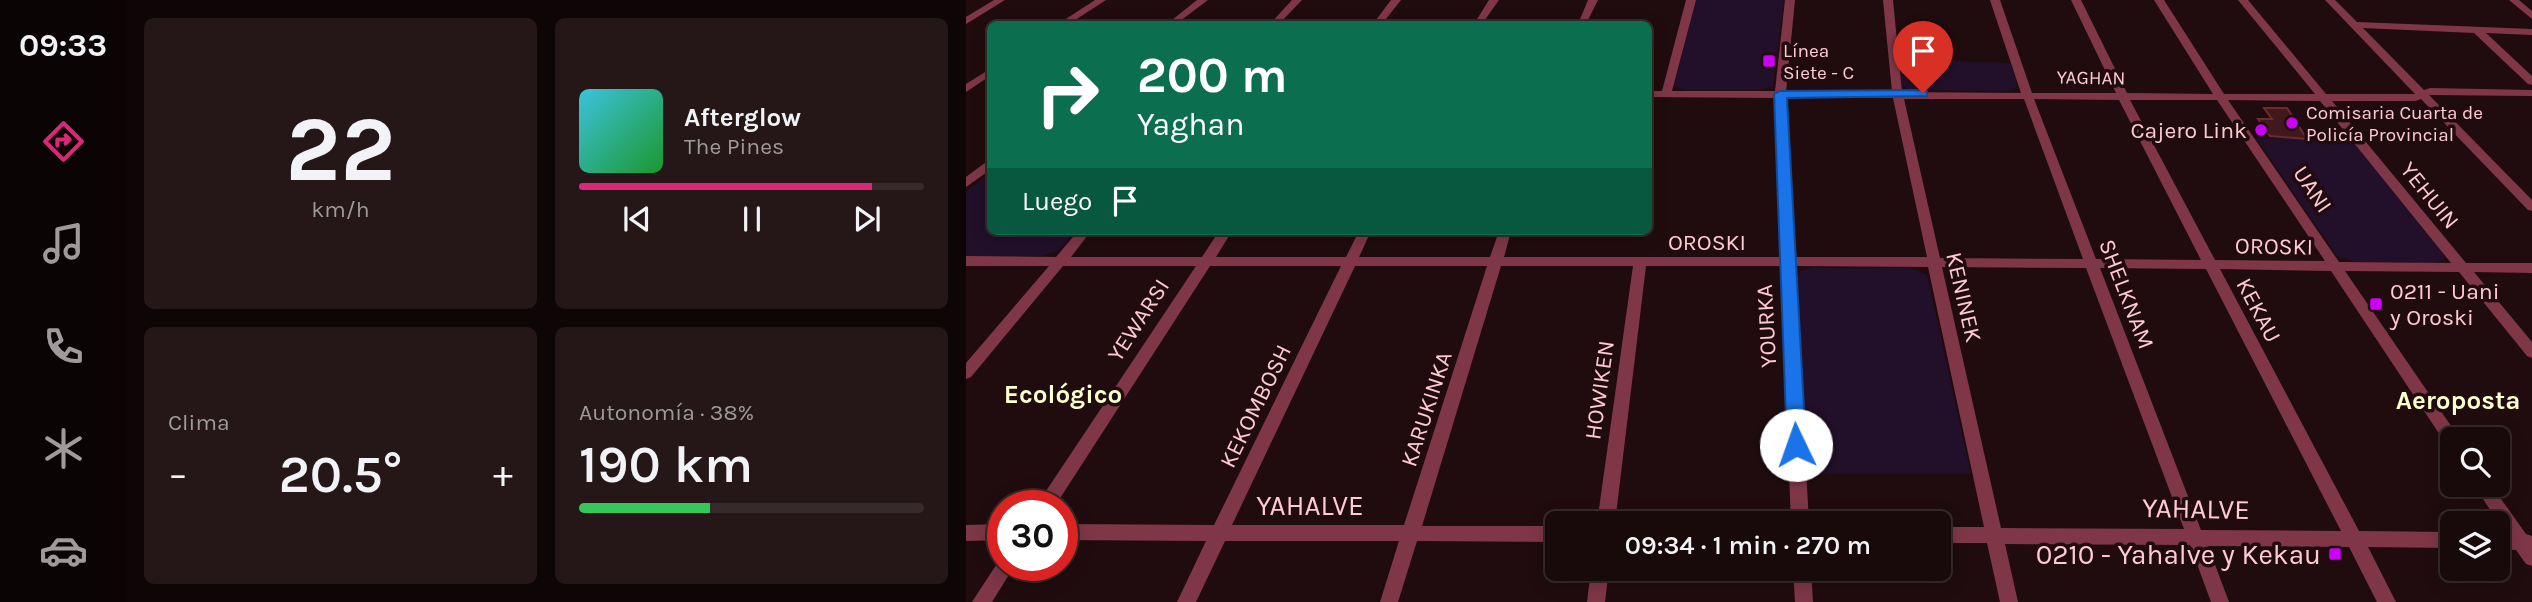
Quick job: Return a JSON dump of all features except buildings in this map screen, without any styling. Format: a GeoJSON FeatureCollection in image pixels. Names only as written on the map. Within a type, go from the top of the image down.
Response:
{"type":"FeatureCollection","features":[{"type":"Feature","properties":{"kind":"street"},"geometry":{"type":"LineString","coordinates":[[966,20],[1000,0]]}},
{"type":"Feature","properties":{"kind":"street"},"geometry":{"type":"LineString","coordinates":[[1068,21],[1101,0]]}},
{"type":"Feature","properties":{"kind":"street"},"geometry":{"type":"LineString","coordinates":[[1175,21],[1203,0]]}},
{"type":"Feature","properties":{"kind":"street"},"geometry":{"type":"LineString","coordinates":[[1276,21],[1297,0]]}},
{"type":"Feature","properties":{"kind":"street"},"geometry":{"type":"LineString","coordinates":[[1379,21],[1396,0]]}},
{"type":"Feature","properties":{"kind":"street"},"geometry":{"type":"LineString","coordinates":[[1480,21],[1494,0]]}},
{"type":"Feature","properties":{"kind":"street"},"geometry":{"type":"LineString","coordinates":[[1583,21],[1593,0]]}},
{"type":"Feature","properties":{"kind":"street"},"geometry":{"type":"LineString","coordinates":[[1666,94],[1691,0]]}},
{"type":"Feature","properties":{"kind":"street","name":"YOURKA"},"geometry":{"type":"LineString","coordinates":[[1790,0],[1780,94],[1799,511]]}},
{"type":"Feature","properties":{"kind":"street","name":"KENINEK"},"geometry":{"type":"LineString","coordinates":[[1888,0],[1897,93],[2009,602]]}},
{"type":"Feature","properties":{"kind":"street","name":"SHELKNAM"},"geometry":{"type":"LineString","coordinates":[[1995,0],[2027,94],[2220,602]]}},
{"type":"Feature","properties":{"kind":"street","name":"KEKAU"},"geometry":{"type":"LineString","coordinates":[[2076,0],[2210,266],[2387,602]]}},
{"type":"Feature","properties":{"kind":"street","name":"UANI"},"geometry":{"type":"LineString","coordinates":[[2159,0],[2220,96],[2444,427]]}},
{"type":"Feature","properties":{"kind":"street","name":"YEHUIN"},"geometry":{"type":"LineString","coordinates":[[2243,0],[2532,352]]}},
{"type":"Feature","properties":{"kind":"street"},"geometry":{"type":"LineString","coordinates":[[2330,0],[2532,207]]}},
{"type":"Feature","properties":{"kind":"street"},"geometry":{"type":"LineString","coordinates":[[2514,0],[2532,16]]}},
{"type":"Feature","properties":{"kind":"street"},"geometry":{"type":"LineString","coordinates":[[2356,25],[2532,32]]}},
{"type":"Feature","properties":{"kind":"street"},"geometry":{"type":"LineString","coordinates":[[2476,29],[2532,82]]}},
{"type":"Feature","properties":{"kind":"street"},"geometry":{"type":"LineString","coordinates":[[968,86],[987,74]]}},
{"type":"Feature","properties":{"kind":"street"},"geometry":{"type":"LineString","coordinates":[[968,86],[987,85]]}},
{"type":"Feature","properties":{"kind":"street","name":"YAGHAN"},"geometry":{"type":"LineString","coordinates":[[1652,94],[1897,93],[2415,98],[2430,91],[2532,93]]}},
{"type":"Feature","properties":{"kind":"street"},"geometry":{"type":"LineString","coordinates":[[966,183],[987,167]]}},
{"type":"Feature","properties":{"kind":"street"},"geometry":{"type":"LineString","coordinates":[[966,373],[1082,235]]}},
{"type":"Feature","properties":{"kind":"street","name":"YEWARSI"},"geometry":{"type":"LineString","coordinates":[[1055,490],[1223,235]]}},
{"type":"Feature","properties":{"kind":"street","name":"KEKOMBOSH"},"geometry":{"type":"LineString","coordinates":[[1186,602],[1363,235]]}},
{"type":"Feature","properties":{"kind":"street","name":"KARUKINKA"},"geometry":{"type":"LineString","coordinates":[[1389,602],[1504,235]]}},
{"type":"Feature","properties":{"kind":"street","name":"OROSKI"},"geometry":{"type":"LineString","coordinates":[[966,261],[1933,261],[2336,268],[2532,268]]}},
{"type":"Feature","properties":{"kind":"street","name":"HOWIKEN"},"geometry":{"type":"LineString","coordinates":[[1608,511],[1640,263]]}},
{"type":"Feature","properties":{"kind":"street"},"geometry":{"type":"LineString","coordinates":[[2491,497],[2526,542],[2532,558]]}},
{"type":"Feature","properties":{"kind":"street"},"geometry":{"type":"LineString","coordinates":[[966,533],[987,532]]}},
{"type":"Feature","properties":{"kind":"street","name":"YAHALVE"},"geometry":{"type":"LineString","coordinates":[[1078,532],[1545,534]]}},
{"type":"Feature","properties":{"kind":"street","name":"YAHALVE"},"geometry":{"type":"LineString","coordinates":[[1951,535],[2440,540]]}},
{"type":"Feature","properties":{"kind":"street"},"geometry":{"type":"LineString","coordinates":[[981,602],[995,581]]}},
{"type":"Feature","properties":{"kind":"street"},"geometry":{"type":"LineString","coordinates":[[1596,602],[1599,581]]}},
{"type":"Feature","properties":{"kind":"street"},"geometry":{"type":"LineString","coordinates":[[1803,581],[1804,602]]}},
{"type":"Feature","properties":{"kind":"shaded area"},"geometry":{"type":"Polygon","coordinates":[[[1696,0],[1784,0],[1773,86],[1761,90],[1684,90],[1674,86],[1696,0]]]}},
{"type":"Feature","properties":{"kind":"shaded area"},"geometry":{"type":"Polygon","coordinates":[[[1899,59],[2010,63],[2018,87],[2008,91],[1909,90],[1900,83],[1899,59]]]}},
{"type":"Feature","properties":{"kind":"shaded area"},"geometry":{"type":"Polygon","coordinates":[[[2256,138],[2352,140],[2443,253],[2444,260],[2436,263],[2356,262],[2337,256],[2256,138]]]}},
{"type":"Feature","properties":{"kind":"shaded area"},"geometry":{"type":"Polygon","coordinates":[[[987,175],[987,235],[1072,235],[1057,251],[1042,256],[966,257],[966,191],[987,175]]]}},
{"type":"Feature","properties":{"kind":"shaded area"},"geometry":{"type":"Polygon","coordinates":[[[1811,268],[1911,268],[1927,275],[1971,474],[1808,474],[1796,279],[1800,271],[1811,268]]]}},
{"type":"Feature","properties":{"kind":"place","name":"Línea Siete - C"},"geometry":{"type":"Point","coordinates":[1769,61]}},
{"type":"Feature","properties":{"kind":"place","name":"Comisaria Cuarta de Policía Provincial"},"geometry":{"type":"Point","coordinates":[2292,123]}},
{"type":"Feature","properties":{"kind":"place","name":"Cajero Link"},"geometry":{"type":"Point","coordinates":[2261,130]}},
{"type":"Feature","properties":{"kind":"place","name":"0211 - Uani y Oroski"},"geometry":{"type":"Point","coordinates":[2376,304]}},
{"type":"Feature","properties":{"kind":"place","name":"0210 - Yahalve y Kekau"},"geometry":{"type":"Point","coordinates":[2335,554]}},
{"type":"Feature","properties":{"kind":"district","name":"Ecológico"},"geometry":{"type":"Point","coordinates":[1063,394]}},
{"type":"Feature","properties":{"kind":"district","name":"Aeroposta"},"geometry":{"type":"Point","coordinates":[2458,400]}},
{"type":"Feature","properties":{"kind":"route"},"geometry":{"type":"LineString","coordinates":[[1796,445],[1780,94],[1923,93]]}}]}
